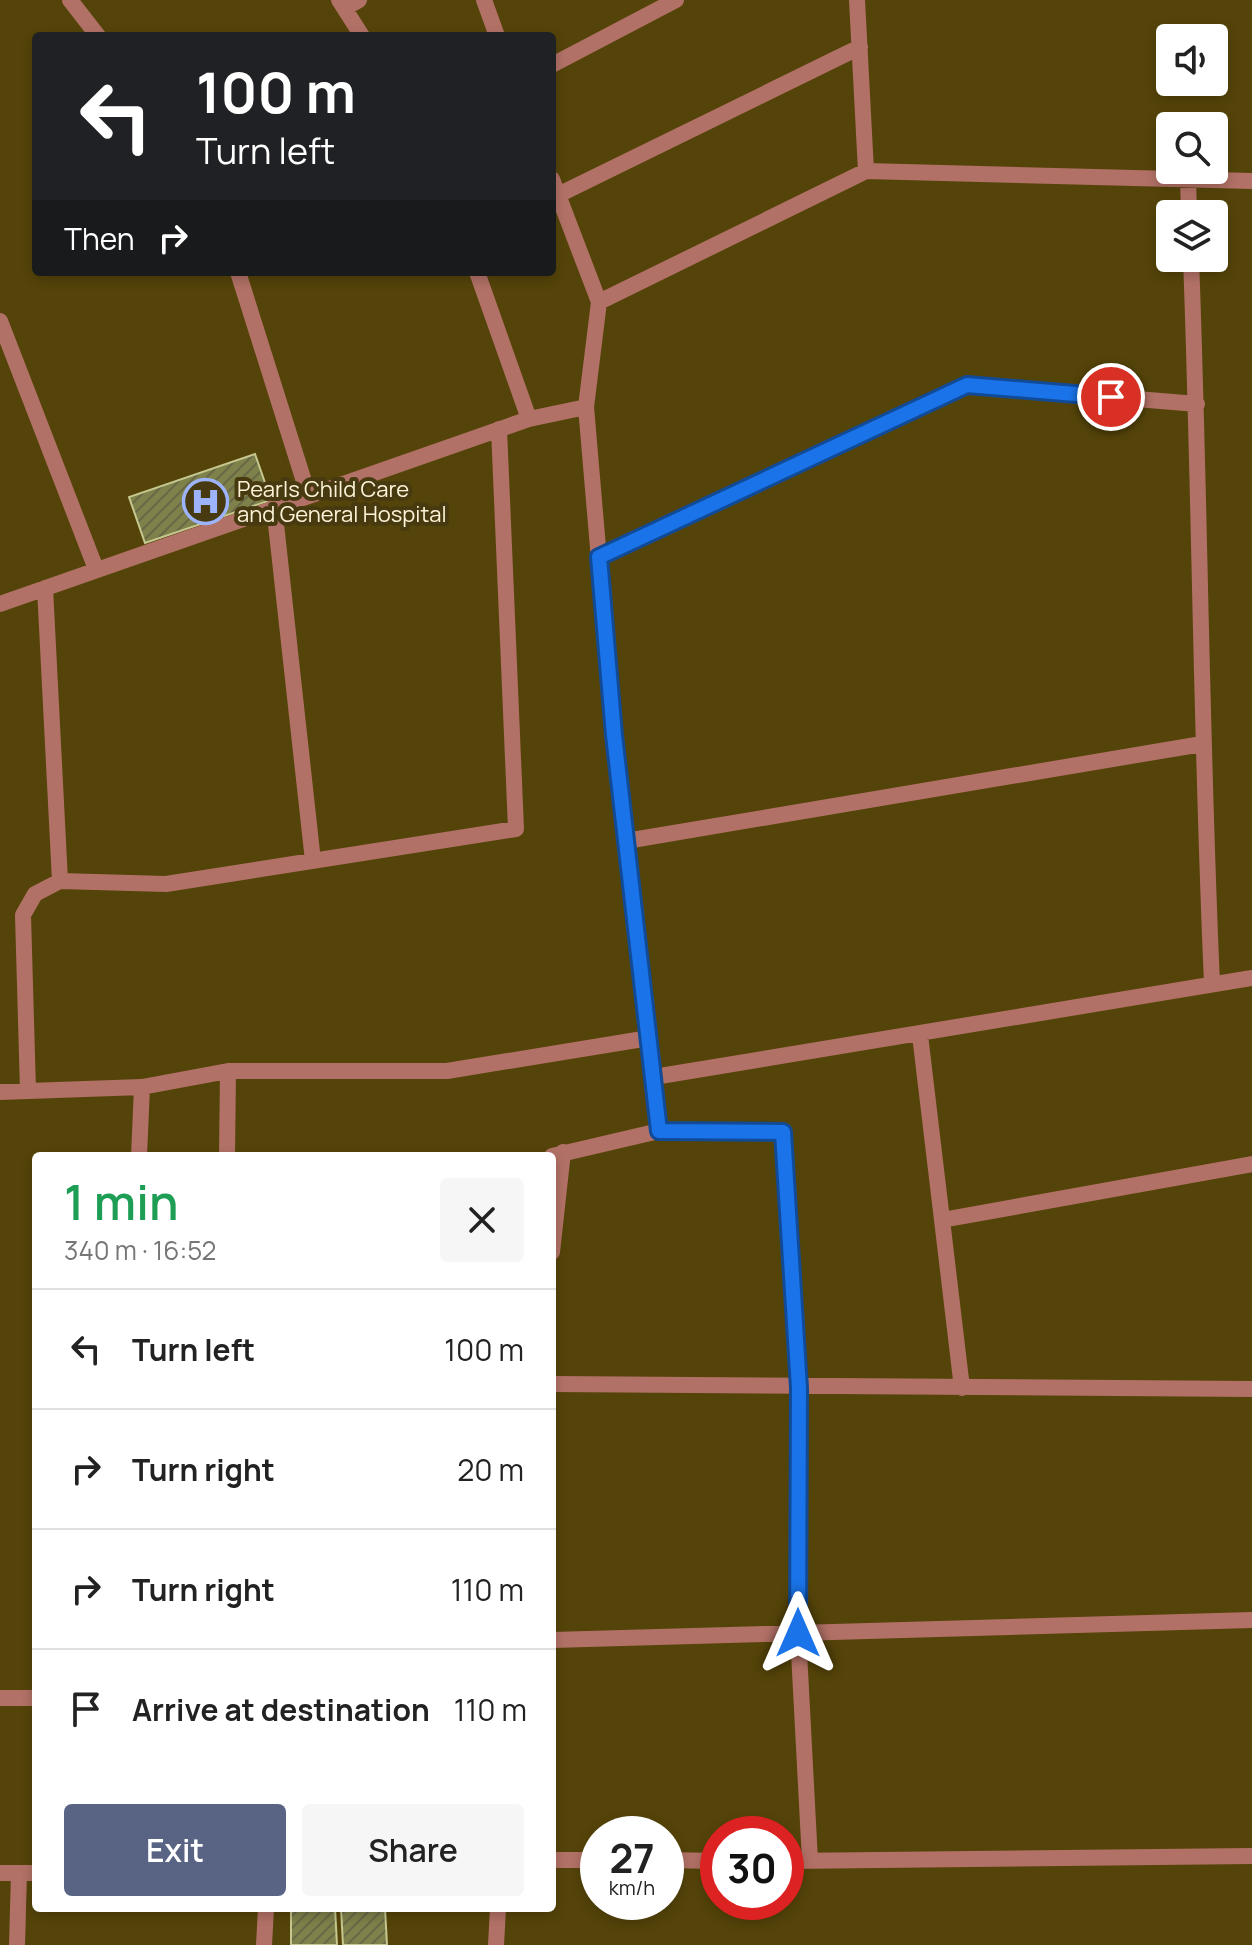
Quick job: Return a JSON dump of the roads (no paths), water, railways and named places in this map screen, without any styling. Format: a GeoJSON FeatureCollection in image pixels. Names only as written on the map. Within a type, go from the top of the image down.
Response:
{"type":"FeatureCollection","features":[{"type":"Feature","properties":{"kind":"street"},"geometry":{"type":"LineString","coordinates":[[70,0],[95,32]]}},
{"type":"Feature","properties":{"kind":"street"},"geometry":{"type":"LineString","coordinates":[[484,0],[496,32]]}},
{"type":"Feature","properties":{"kind":"street"},"geometry":{"type":"LineString","coordinates":[[556,63],[676,0]]}},
{"type":"Feature","properties":{"kind":"street"},"geometry":{"type":"LineString","coordinates":[[857,0],[866,171]]}},
{"type":"Feature","properties":{"kind":"street"},"geometry":{"type":"LineString","coordinates":[[348,3],[360,32]]}},
{"type":"Feature","properties":{"kind":"street"},"geometry":{"type":"LineString","coordinates":[[556,187],[860,47]]}},
{"type":"Feature","properties":{"kind":"street"},"geometry":{"type":"LineString","coordinates":[[599,302],[866,171],[1156,177]]}},
{"type":"Feature","properties":{"kind":"street"},"geometry":{"type":"LineString","coordinates":[[1228,180],[1252,181]]}},
{"type":"Feature","properties":{"kind":"street"},"geometry":{"type":"LineString","coordinates":[[556,190],[599,302],[586,407],[626,841],[659,1131]]}},
{"type":"Feature","properties":{"kind":"street"},"geometry":{"type":"LineString","coordinates":[[1192,272],[1197,404],[1202,744],[1212,983]]}},
{"type":"Feature","properties":{"kind":"street"},"geometry":{"type":"LineString","coordinates":[[239,276],[308,494]]}},
{"type":"Feature","properties":{"kind":"street"},"geometry":{"type":"LineString","coordinates":[[478,276],[529,419]]}},
{"type":"Feature","properties":{"kind":"street"},"geometry":{"type":"LineString","coordinates":[[0,321],[96,569]]}},
{"type":"Feature","properties":{"kind":"street"},"geometry":{"type":"LineString","coordinates":[[599,557],[967,385],[1197,404]]}},
{"type":"Feature","properties":{"kind":"street"},"geometry":{"type":"LineString","coordinates":[[0,604],[499,429],[586,407]]}},
{"type":"Feature","properties":{"kind":"street"},"geometry":{"type":"LineString","coordinates":[[28,1091],[23,915],[35,894],[60,881],[166,884],[516,829],[499,429]]}},
{"type":"Feature","properties":{"kind":"street"},"geometry":{"type":"LineString","coordinates":[[274,506],[313,861]]}},
{"type":"Feature","properties":{"kind":"street"},"geometry":{"type":"LineString","coordinates":[[45,588],[60,881]]}},
{"type":"Feature","properties":{"kind":"street"},"geometry":{"type":"LineString","coordinates":[[626,841],[1202,744]]}},
{"type":"Feature","properties":{"kind":"street"},"geometry":{"type":"LineString","coordinates":[[654,1077],[1252,978]]}},
{"type":"Feature","properties":{"kind":"street"},"geometry":{"type":"LineString","coordinates":[[920,1035],[962,1388]]}},
{"type":"Feature","properties":{"kind":"street"},"geometry":{"type":"LineString","coordinates":[[0,1092],[142,1087],[228,1071],[447,1071],[649,1038]]}},
{"type":"Feature","properties":{"kind":"street"},"geometry":{"type":"LineString","coordinates":[[227,1152],[228,1071]]}},
{"type":"Feature","properties":{"kind":"street"},"geometry":{"type":"LineString","coordinates":[[139,1152],[142,1087]]}},
{"type":"Feature","properties":{"kind":"street"},"geometry":{"type":"LineString","coordinates":[[557,1154],[659,1131],[783,1132],[799,1388],[798,1633],[810,1861]]}},
{"type":"Feature","properties":{"kind":"street"},"geometry":{"type":"LineString","coordinates":[[942,1220],[1252,1164]]}},
{"type":"Feature","properties":{"kind":"street"},"geometry":{"type":"LineString","coordinates":[[556,1384],[1252,1389]]}},
{"type":"Feature","properties":{"kind":"street"},"geometry":{"type":"LineString","coordinates":[[556,1640],[1252,1620]]}},
{"type":"Feature","properties":{"kind":"street"},"geometry":{"type":"LineString","coordinates":[[0,1698],[32,1698]]}},
{"type":"Feature","properties":{"kind":"street"},"geometry":{"type":"LineString","coordinates":[[804,1861],[1252,1856]]}},
{"type":"Feature","properties":{"kind":"street"},"geometry":{"type":"LineString","coordinates":[[556,1860],[580,1860]]}},
{"type":"Feature","properties":{"kind":"street"},"geometry":{"type":"LineString","coordinates":[[0,1873],[28,1873],[17,1945]]}},
{"type":"Feature","properties":{"kind":"street"},"geometry":{"type":"LineString","coordinates":[[264,1945],[266,1912]]}},
{"type":"Feature","properties":{"kind":"street"},"geometry":{"type":"LineString","coordinates":[[496,1945],[498,1912]]}},
{"type":"Feature","properties":{"kind":"place","name":"Pearls Child Care and General Hospital"},"geometry":{"type":"Point","coordinates":[206,502]}}]}
